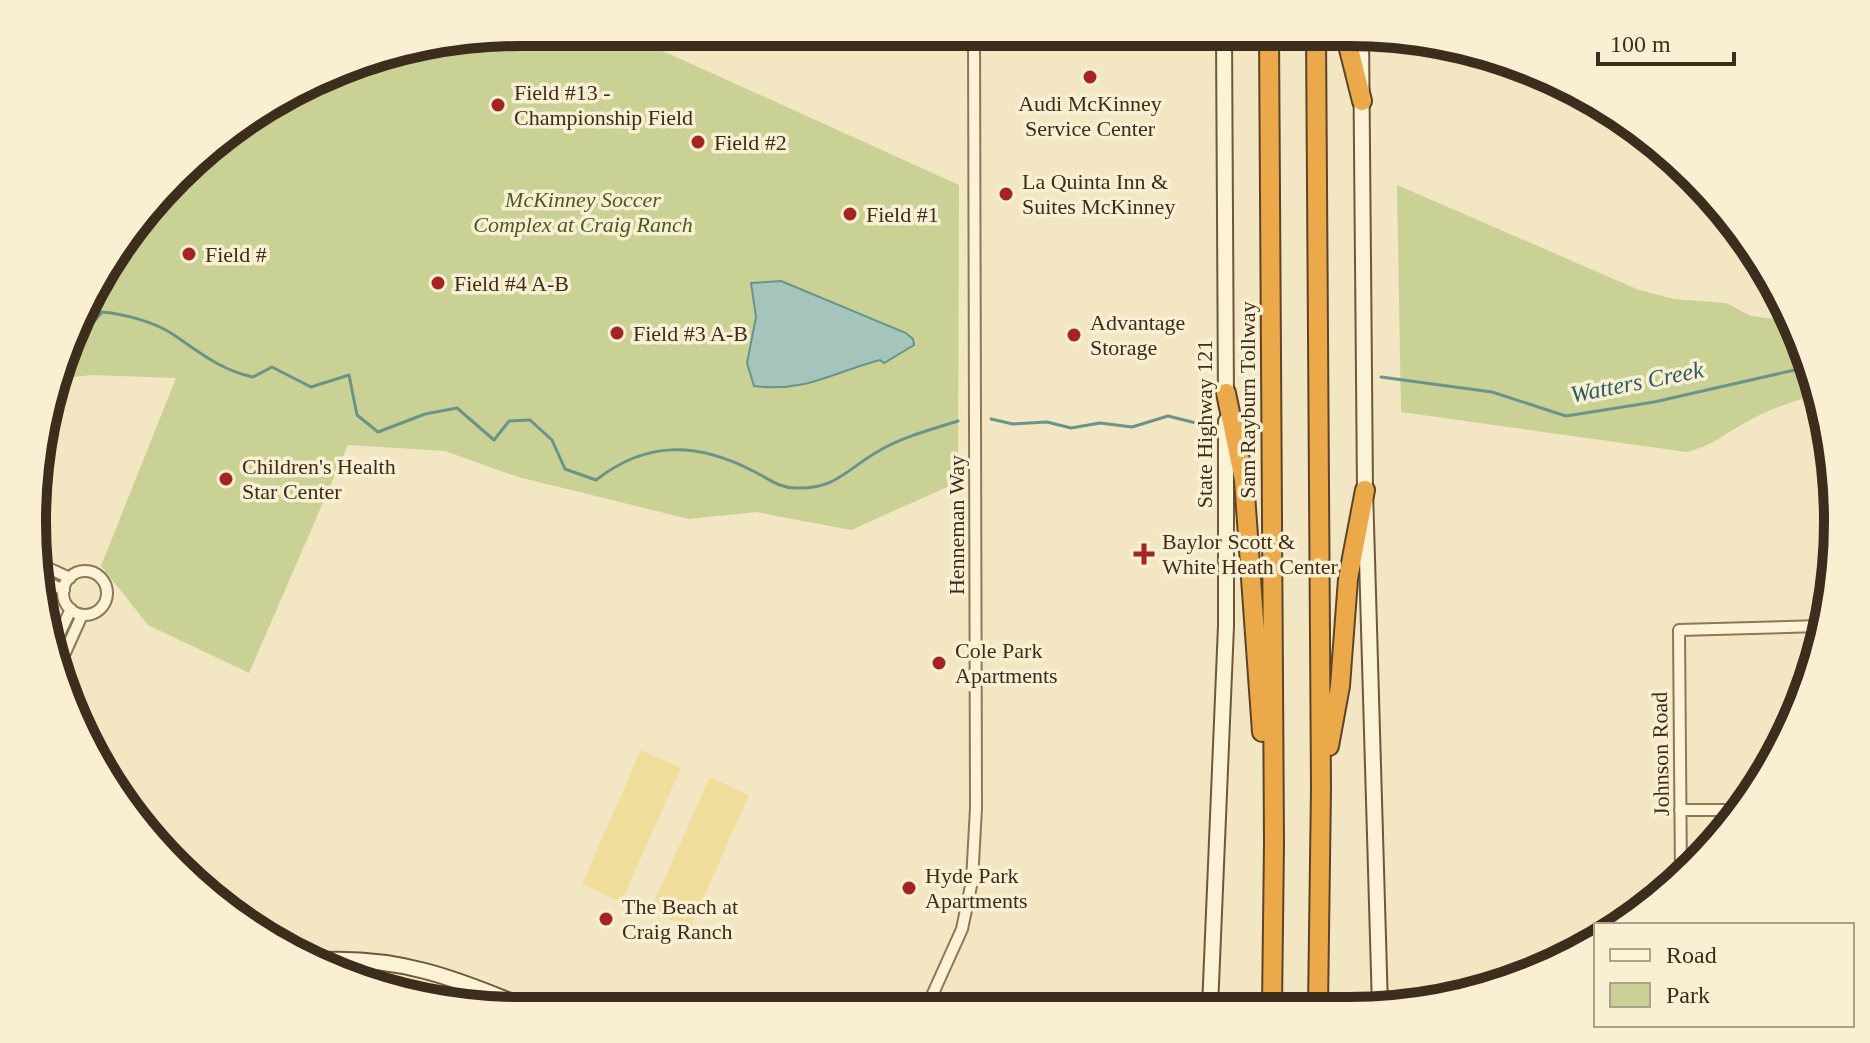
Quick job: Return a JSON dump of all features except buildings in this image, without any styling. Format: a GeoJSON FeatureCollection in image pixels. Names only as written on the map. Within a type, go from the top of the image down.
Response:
{"type":"FeatureCollection","features":[{"type":"Feature","properties":{"kind":"highway","name":"Sam Rayburn Tollway"},"geometry":{"type":"LineString","coordinates":[[1269,46],[1272,997]]}},
{"type":"Feature","properties":{"kind":"highway"},"geometry":{"type":"LineString","coordinates":[[1316,46],[1321,788],[1318,997]]}},
{"type":"Feature","properties":{"kind":"highway"},"geometry":{"type":"LineString","coordinates":[[1348,46],[1362,101]]}},
{"type":"Feature","properties":{"kind":"highway"},"geometry":{"type":"LineString","coordinates":[[1226,393],[1244,480],[1263,749],[1274,843]]}},
{"type":"Feature","properties":{"kind":"highway"},"geometry":{"type":"LineString","coordinates":[[1321,788],[1340,686],[1348,579],[1365,490]]}},
{"type":"Feature","properties":{"kind":"main road","name":"State Highway 121"},"geometry":{"type":"LineString","coordinates":[[1210,997],[1226,626],[1224,46]]}},
{"type":"Feature","properties":{"kind":"main road"},"geometry":{"type":"LineString","coordinates":[[1361,46],[1365,490],[1380,996]]}},
{"type":"Feature","properties":{"kind":"main road"},"geometry":{"type":"LineString","coordinates":[[335,959],[410,965],[452,977],[498,996]]}},
{"type":"Feature","properties":{"kind":"main road"},"geometry":{"type":"LineString","coordinates":[[446,991],[452,977]]}},
{"type":"Feature","properties":{"kind":"street","name":"Henneman Way"},"geometry":{"type":"LineString","coordinates":[[931,997],[962,929],[972,881],[976,808],[974,46]]}},
{"type":"Feature","properties":{"kind":"street"},"geometry":{"type":"LineString","coordinates":[[48,568],[70,578]]}},
{"type":"Feature","properties":{"kind":"street"},"geometry":{"type":"LineString","coordinates":[[50,584],[64,590],[71,609],[82,615],[100,609],[106,588],[93,572],[80,572],[70,578],[64,590]]}},
{"type":"Feature","properties":{"kind":"street"},"geometry":{"type":"LineString","coordinates":[[59,634],[71,609]]}},
{"type":"Feature","properties":{"kind":"street"},"geometry":{"type":"LineString","coordinates":[[65,653],[82,615]]}},
{"type":"Feature","properties":{"kind":"street","name":"Johnson Road"},"geometry":{"type":"LineString","coordinates":[[1681,862],[1679,630],[1812,626]]}},
{"type":"Feature","properties":{"kind":"street"},"geometry":{"type":"LineString","coordinates":[[1680,810],[1727,810]]}},
{"type":"Feature","properties":{"kind":"green space","name":"McKinney Soccer Complex at Craig Ranch"},"geometry":{"type":"Polygon","coordinates":[[[652,46],[959,185],[958,486],[945,488],[851,530],[756,512],[689,519],[518,477],[445,451],[348,445],[249,673],[148,625],[101,566],[176,378],[92,375],[68,378],[95,311],[126,257],[185,185],[257,126],[311,95],[369,71],[429,55],[490,47],[652,46]]]}},
{"type":"Feature","properties":{"kind":"green space"},"geometry":{"type":"Polygon","coordinates":[[[1397,185],[1639,290],[1674,299],[1726,303],[1751,316],[1778,318],[1808,398],[1771,410],[1710,444],[1686,452],[1401,412],[1397,185]]]}},
{"type":"Feature","properties":{"kind":"sand"},"geometry":{"type":"Polygon","coordinates":[[[641,750],[681,768],[621,902],[582,884],[641,750]]]}},
{"type":"Feature","properties":{"kind":"sand"},"geometry":{"type":"Polygon","coordinates":[[[710,777],[749,795],[690,928],[650,911],[710,777]]]}},
{"type":"Feature","properties":{"kind":"water"},"geometry":{"type":"Polygon","coordinates":[[[781,281],[906,333],[913,339],[914,345],[884,363],[880,360],[804,384],[754,386],[747,363],[756,317],[751,283],[781,281]]]}},
{"type":"Feature","properties":{"kind":"waterway","name":"Watters Creek"},"geometry":{"type":"LineString","coordinates":[[86,331],[102,312],[130,317],[166,330],[211,360],[253,377],[272,367],[311,387],[349,375],[357,415],[378,432],[425,414],[457,408],[494,440],[509,421],[530,420],[552,440],[565,469],[596,480],[634,458],[672,450],[711,454],[783,486],[810,487],[831,482],[896,442],[958,421]]}},
{"type":"Feature","properties":{"kind":"waterway","name":"Watters Creek"},"geometry":{"type":"LineString","coordinates":[[1381,377],[1492,392],[1566,416],[1654,402],[1799,369]]}},
{"type":"Feature","properties":{"kind":"waterway","name":"Watters Creek"},"geometry":{"type":"LineString","coordinates":[[991,419],[1013,424],[1047,422],[1071,428],[1100,423],[1132,427],[1168,416],[1196,423],[1209,420]]}},
{"type":"Feature","properties":{"kind":"place","name":"Audi McKinney Service Center"},"geometry":{"type":"Point","coordinates":[1090,77]}},
{"type":"Feature","properties":{"kind":"place","name":"Field #13 - Championship Field"},"geometry":{"type":"Point","coordinates":[498,105]}},
{"type":"Feature","properties":{"kind":"place","name":"Field #2"},"geometry":{"type":"Point","coordinates":[698,142]}},
{"type":"Feature","properties":{"kind":"place","name":"La Quinta Inn & Suites McKinney"},"geometry":{"type":"Point","coordinates":[1006,194]}},
{"type":"Feature","properties":{"kind":"place","name":"Field #1"},"geometry":{"type":"Point","coordinates":[850,214]}},
{"type":"Feature","properties":{"kind":"place","name":"Field #"},"geometry":{"type":"Point","coordinates":[189,254]}},
{"type":"Feature","properties":{"kind":"place","name":"Field #4 A-B"},"geometry":{"type":"Point","coordinates":[438,283]}},
{"type":"Feature","properties":{"kind":"place","name":"Field #3 A-B"},"geometry":{"type":"Point","coordinates":[617,333]}},
{"type":"Feature","properties":{"kind":"place","name":"Advantage Storage"},"geometry":{"type":"Point","coordinates":[1074,335]}},
{"type":"Feature","properties":{"kind":"place","name":"Children's Health Star Center"},"geometry":{"type":"Point","coordinates":[226,479]}},
{"type":"Feature","properties":{"kind":"place","name":"Baylor Scott & White Heath Center"},"geometry":{"type":"Point","coordinates":[1144,554]}},
{"type":"Feature","properties":{"kind":"place","name":"Cole Park Apartments"},"geometry":{"type":"Point","coordinates":[939,663]}},
{"type":"Feature","properties":{"kind":"place","name":"Hyde Park Apartments"},"geometry":{"type":"Point","coordinates":[909,888]}},
{"type":"Feature","properties":{"kind":"place","name":"The Beach at Craig Ranch"},"geometry":{"type":"Point","coordinates":[606,919]}}]}
